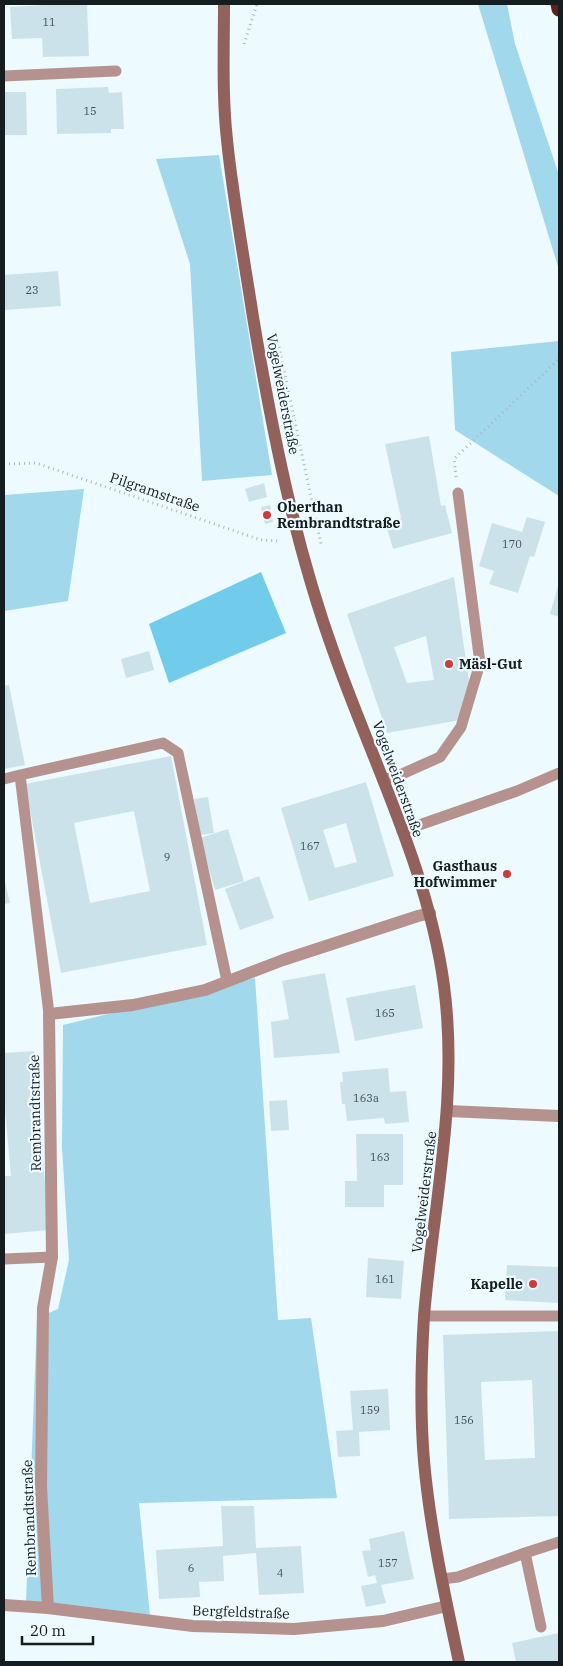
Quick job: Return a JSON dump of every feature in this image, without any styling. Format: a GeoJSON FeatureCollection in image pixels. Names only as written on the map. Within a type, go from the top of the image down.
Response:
{"type":"FeatureCollection","features":[{"type":"Feature","properties":{"kind":"highway"},"geometry":{"type":"LineString","coordinates":[[558,4],[559,9]]}},
{"type":"Feature","properties":{"kind":"main road","name":"Vogelweiderstraße"},"geometry":{"type":"LineString","coordinates":[[224,4],[224,75],[227,138],[236,206],[266,393],[299,542],[334,654],[384,780],[430,913],[445,994],[450,1049],[448,1110],[424,1316],[422,1367],[424,1462],[442,1579],[459,1662]]}},
{"type":"Feature","properties":{"kind":"street"},"geometry":{"type":"LineString","coordinates":[[49,1014],[133,1005],[205,990],[292,957],[430,913]]}},
{"type":"Feature","properties":{"kind":"street","name":"Rembrandtstraße"},"geometry":{"type":"LineString","coordinates":[[48,1608],[41,1487],[42,1318],[52,1256],[49,1014]]}},
{"type":"Feature","properties":{"kind":"street"},"geometry":{"type":"LineString","coordinates":[[448,1110],[559,1116]]}},
{"type":"Feature","properties":{"kind":"street","name":"Bergfeldstraße"},"geometry":{"type":"LineString","coordinates":[[4,1606],[48,1608],[193,1626],[294,1629],[383,1621],[447,1606]]}},
{"type":"Feature","properties":{"kind":"lane"},"geometry":{"type":"LineString","coordinates":[[4,76],[116,71]]}},
{"type":"Feature","properties":{"kind":"lane"},"geometry":{"type":"LineString","coordinates":[[384,780],[440,757],[462,727],[480,663],[458,493]]}},
{"type":"Feature","properties":{"kind":"lane"},"geometry":{"type":"LineString","coordinates":[[4,778],[163,744],[178,753],[227,981]]}},
{"type":"Feature","properties":{"kind":"lane"},"geometry":{"type":"LineString","coordinates":[[402,831],[517,791],[559,774]]}},
{"type":"Feature","properties":{"kind":"lane"},"geometry":{"type":"LineString","coordinates":[[20,775],[49,1014]]}},
{"type":"Feature","properties":{"kind":"lane"},"geometry":{"type":"LineString","coordinates":[[4,1259],[52,1256]]}},
{"type":"Feature","properties":{"kind":"lane"},"geometry":{"type":"LineString","coordinates":[[424,1316],[559,1316]]}},
{"type":"Feature","properties":{"kind":"lane"},"geometry":{"type":"LineString","coordinates":[[442,1579],[458,1577],[559,1542]]}},
{"type":"Feature","properties":{"kind":"lane"},"geometry":{"type":"LineString","coordinates":[[525,1553],[541,1627]]}},
{"type":"Feature","properties":{"kind":"path"},"geometry":{"type":"LineString","coordinates":[[242,48],[256,4]]}},
{"type":"Feature","properties":{"kind":"path"},"geometry":{"type":"LineString","coordinates":[[277,336],[322,548]]}},
{"type":"Feature","properties":{"kind":"path"},"geometry":{"type":"LineString","coordinates":[[458,493],[454,460],[559,359]]}},
{"type":"Feature","properties":{"kind":"path","name":"Pilgramstraße"},"geometry":{"type":"LineString","coordinates":[[4,464],[36,463],[260,540],[299,542]]}},
{"type":"Feature","properties":{"kind":"shaded area"},"geometry":{"type":"Polygon","coordinates":[[[478,4],[507,4],[515,44],[559,175],[559,270],[478,4]]]}},
{"type":"Feature","properties":{"kind":"shaded area"},"geometry":{"type":"Polygon","coordinates":[[[219,155],[272,475],[202,481],[190,264],[156,159],[219,155]]]}},
{"type":"Feature","properties":{"kind":"shaded area"},"geometry":{"type":"Polygon","coordinates":[[[559,341],[559,496],[455,430],[451,352],[559,341]]]}},
{"type":"Feature","properties":{"kind":"shaded area"},"geometry":{"type":"Polygon","coordinates":[[[84,489],[68,601],[4,611],[4,495],[84,489]]]}},
{"type":"Feature","properties":{"kind":"shaded area"},"geometry":{"type":"Polygon","coordinates":[[[261,572],[286,633],[169,683],[149,624],[261,572]]]}},
{"type":"Feature","properties":{"kind":"shaded area"},"geometry":{"type":"Polygon","coordinates":[[[255,978],[278,1320],[311,1318],[337,1498],[139,1503],[150,1616],[26,1602],[37,1318],[58,1309],[69,1260],[62,1147],[63,1025],[255,978]]]}},
{"type":"Feature","properties":{"kind":"building"},"geometry":{"type":"Polygon","coordinates":[[[45,4],[87,4],[89,56],[43,57],[42,38],[12,39],[10,7],[45,4]]]}},
{"type":"Feature","properties":{"kind":"building"},"geometry":{"type":"Polygon","coordinates":[[[108,87],[109,93],[122,92],[124,129],[111,129],[111,133],[57,134],[56,89],[108,87]]]}},
{"type":"Feature","properties":{"kind":"building"},"geometry":{"type":"Polygon","coordinates":[[[4,92],[26,92],[27,135],[4,135],[4,92]]]}},
{"type":"Feature","properties":{"kind":"building"},"geometry":{"type":"Polygon","coordinates":[[[58,271],[61,306],[4,310],[4,275],[58,271]]]}},
{"type":"Feature","properties":{"kind":"building"},"geometry":{"type":"Polygon","coordinates":[[[284,375],[287,390],[283,390],[280,376],[284,375]]]}},
{"type":"Feature","properties":{"kind":"building"},"geometry":{"type":"Polygon","coordinates":[[[429,436],[441,506],[445,505],[452,533],[393,549],[385,522],[401,518],[385,444],[429,436]]]}},
{"type":"Feature","properties":{"kind":"building"},"geometry":{"type":"Polygon","coordinates":[[[264,483],[267,497],[249,502],[245,489],[264,483]]]}},
{"type":"Feature","properties":{"kind":"building","name":"Oberthan Rembrandtstraße"},"geometry":{"type":"Polygon","coordinates":[[[270,505],[273,522],[265,524],[261,507],[270,505]]]}},
{"type":"Feature","properties":{"kind":"building"},"geometry":{"type":"Polygon","coordinates":[[[527,517],[545,522],[534,557],[530,556],[518,593],[489,584],[494,571],[479,566],[492,523],[522,532],[527,517]]]}},
{"type":"Feature","properties":{"kind":"building","name":"Mäsl-Gut"},"geometry":{"type":"Polygon","coordinates":[[[454,577],[469,682],[460,720],[387,733],[347,614],[454,577]],[[426,636],[394,647],[407,683],[434,680],[426,636]]]}},
{"type":"Feature","properties":{"kind":"building"},"geometry":{"type":"Polygon","coordinates":[[[559,583],[559,617],[550,614],[559,583]]]}},
{"type":"Feature","properties":{"kind":"building"},"geometry":{"type":"Polygon","coordinates":[[[149,651],[154,670],[126,678],[121,659],[149,651]]]}},
{"type":"Feature","properties":{"kind":"building"},"geometry":{"type":"Polygon","coordinates":[[[9,685],[25,765],[4,769],[4,686],[9,685]]]}},
{"type":"Feature","properties":{"kind":"building"},"geometry":{"type":"Polygon","coordinates":[[[171,756],[207,945],[61,973],[25,784],[171,756]],[[134,811],[74,823],[90,903],[150,891],[134,811]]]}},
{"type":"Feature","properties":{"kind":"building"},"geometry":{"type":"Polygon","coordinates":[[[366,782],[394,876],[309,901],[281,808],[366,782]],[[346,823],[323,830],[335,868],[357,862],[346,823]]]}},
{"type":"Feature","properties":{"kind":"building"},"geometry":{"type":"Polygon","coordinates":[[[208,797],[214,833],[200,835],[194,799],[208,797]]]}},
{"type":"Feature","properties":{"kind":"building"},"geometry":{"type":"Polygon","coordinates":[[[228,829],[244,881],[215,890],[200,838],[228,829]]]}},
{"type":"Feature","properties":{"kind":"building"},"geometry":{"type":"Polygon","coordinates":[[[259,876],[274,918],[240,930],[225,889],[259,876]]]}},
{"type":"Feature","properties":{"kind":"building"},"geometry":{"type":"Polygon","coordinates":[[[4,878],[10,903],[4,904],[4,878]]]}},
{"type":"Feature","properties":{"kind":"building"},"geometry":{"type":"Polygon","coordinates":[[[325,973],[340,1053],[274,1058],[271,1022],[289,1019],[282,981],[325,973]]]}},
{"type":"Feature","properties":{"kind":"building"},"geometry":{"type":"Polygon","coordinates":[[[415,985],[423,1028],[355,1041],[346,998],[415,985]]]}},
{"type":"Feature","properties":{"kind":"building"},"geometry":{"type":"Polygon","coordinates":[[[34,1051],[49,1230],[4,1234],[4,1176],[11,1176],[4,1110],[4,1053],[34,1051]]]}},
{"type":"Feature","properties":{"kind":"building"},"geometry":{"type":"Polygon","coordinates":[[[388,1068],[390,1092],[406,1091],[409,1122],[385,1124],[384,1118],[347,1121],[345,1104],[342,1104],[340,1082],[343,1082],[342,1072],[388,1068]]]}},
{"type":"Feature","properties":{"kind":"building"},"geometry":{"type":"Polygon","coordinates":[[[287,1100],[289,1130],[271,1131],[269,1101],[287,1100]]]}},
{"type":"Feature","properties":{"kind":"building"},"geometry":{"type":"Polygon","coordinates":[[[356,1134],[403,1134],[403,1185],[384,1185],[384,1207],[345,1207],[345,1181],[357,1181],[356,1134]]]}},
{"type":"Feature","properties":{"kind":"building"},"geometry":{"type":"Polygon","coordinates":[[[368,1258],[404,1261],[401,1299],[366,1297],[368,1258]]]}},
{"type":"Feature","properties":{"kind":"building","name":"Kapelle"},"geometry":{"type":"Polygon","coordinates":[[[507,1265],[559,1267],[559,1303],[505,1300],[507,1265]]]}},
{"type":"Feature","properties":{"kind":"building"},"geometry":{"type":"Polygon","coordinates":[[[559,1331],[559,1516],[449,1519],[443,1335],[559,1331]],[[532,1380],[481,1382],[485,1460],[535,1458],[532,1380]]]}},
{"type":"Feature","properties":{"kind":"building"},"geometry":{"type":"Polygon","coordinates":[[[388,1389],[390,1430],[359,1432],[360,1456],[338,1457],[336,1431],[353,1430],[350,1391],[388,1389]]]}},
{"type":"Feature","properties":{"kind":"building"},"geometry":{"type":"Polygon","coordinates":[[[221,1506],[254,1506],[256,1548],[301,1546],[304,1593],[259,1595],[256,1553],[223,1556],[224,1581],[199,1582],[200,1597],[159,1599],[156,1550],[223,1546],[221,1506]]]}},
{"type":"Feature","properties":{"kind":"building"},"geometry":{"type":"Polygon","coordinates":[[[404,1531],[414,1579],[381,1585],[386,1603],[366,1607],[361,1586],[377,1583],[375,1575],[368,1577],[362,1551],[371,1550],[369,1539],[404,1531]]]}},
{"type":"Feature","properties":{"kind":"building"},"geometry":{"type":"Polygon","coordinates":[[[559,1633],[559,1662],[516,1662],[512,1643],[559,1633]]]}},
{"type":"Feature","properties":{"kind":"place","name":"Oberthan Rembrandtstraße"},"geometry":{"type":"Point","coordinates":[267,515]}},
{"type":"Feature","properties":{"kind":"place","name":"Mäsl-Gut"},"geometry":{"type":"Point","coordinates":[449,664]}},
{"type":"Feature","properties":{"kind":"place","name":"Gasthaus Hofwimmer"},"geometry":{"type":"Point","coordinates":[507,874]}},
{"type":"Feature","properties":{"kind":"place","name":"Kapelle"},"geometry":{"type":"Point","coordinates":[533,1284]}}]}
